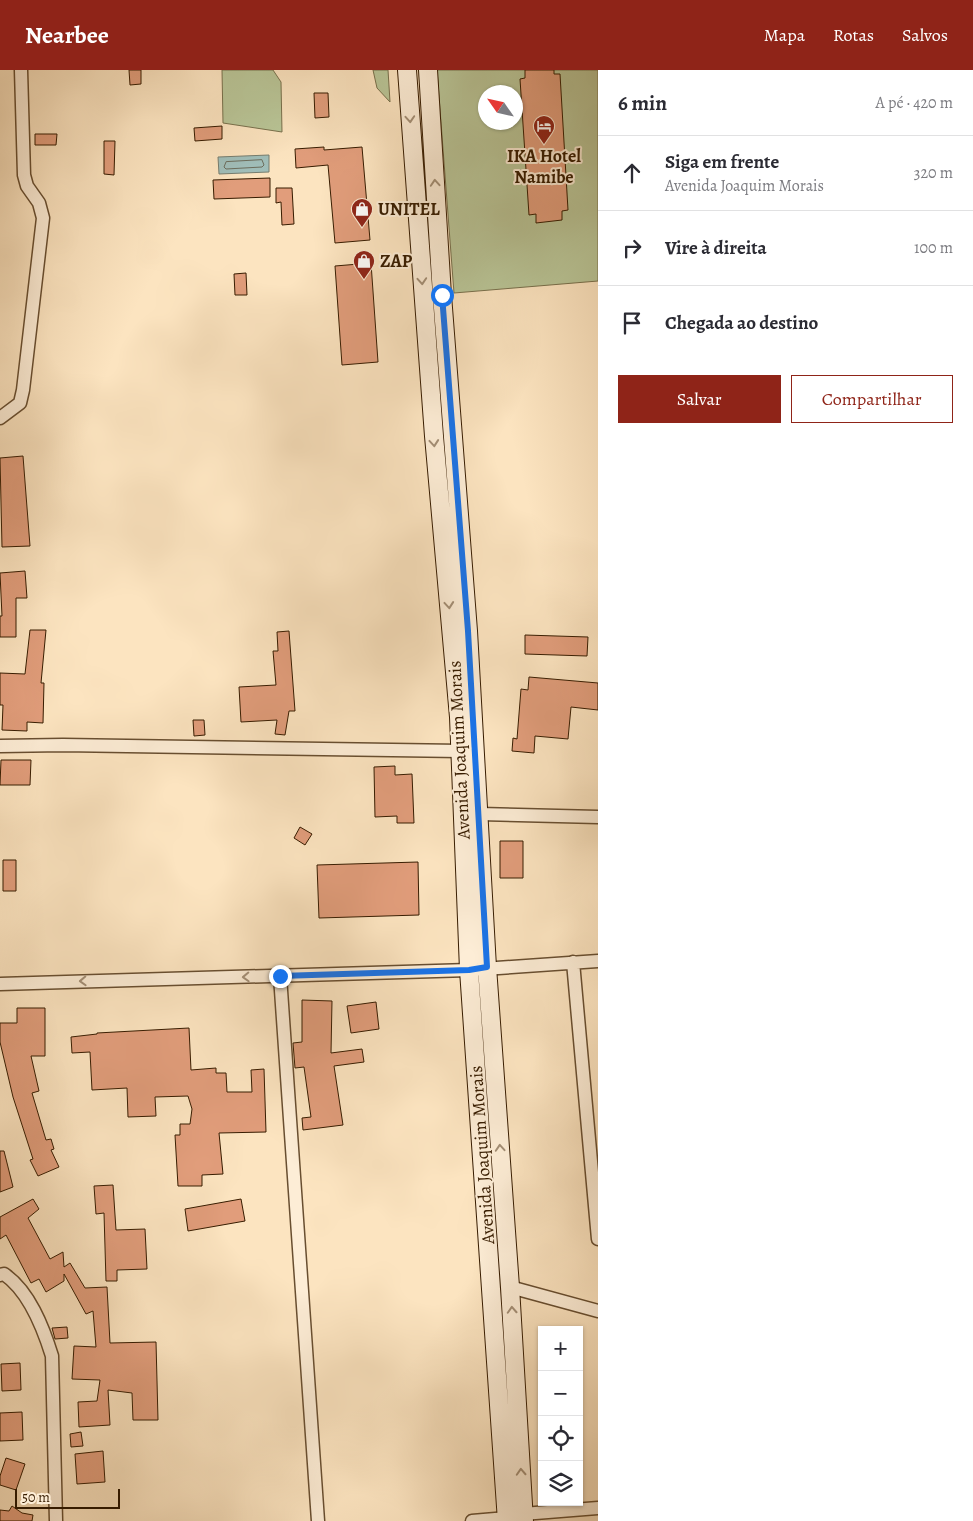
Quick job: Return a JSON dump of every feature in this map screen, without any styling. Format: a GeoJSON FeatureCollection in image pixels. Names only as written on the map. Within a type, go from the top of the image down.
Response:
{"type":"FeatureCollection","features":[{"type":"Feature","properties":{"kind":"street"},"geometry":{"type":"LineString","coordinates":[[0,418],[20,403],[23,390],[43,218],[39,203],[27,186],[24,175],[21,70]]}},
{"type":"Feature","properties":{"kind":"street","name":"Avenida Joaquim Morais"},"geometry":{"type":"LineString","coordinates":[[407,70],[434,436],[461,751],[469,970],[515,1519]]}},
{"type":"Feature","properties":{"kind":"street","name":"Avenida Joaquim Morais"},"geometry":{"type":"LineString","coordinates":[[428,70],[442,295],[480,814],[487,967],[510,1287],[515,1519]]}},
{"type":"Feature","properties":{"kind":"street"},"geometry":{"type":"LineString","coordinates":[[0,746],[63,745],[461,751]]}},
{"type":"Feature","properties":{"kind":"street"},"geometry":{"type":"LineString","coordinates":[[480,814],[598,817]]}},
{"type":"Feature","properties":{"kind":"street"},"geometry":{"type":"LineString","coordinates":[[0,984],[469,970],[487,967],[598,961]]}},
{"type":"Feature","properties":{"kind":"street"},"geometry":{"type":"LineString","coordinates":[[573,962],[595,1181],[598,1239]]}},
{"type":"Feature","properties":{"kind":"street"},"geometry":{"type":"LineString","coordinates":[[280,976],[318,1521]]}},
{"type":"Feature","properties":{"kind":"street"},"geometry":{"type":"LineString","coordinates":[[0,1275],[4,1274],[16,1283],[45,1333],[52,1356],[56,1521]]}},
{"type":"Feature","properties":{"kind":"street"},"geometry":{"type":"LineString","coordinates":[[510,1287],[598,1311]]}},
{"type":"Feature","properties":{"kind":"street"},"geometry":{"type":"LineString","coordinates":[[472,1521],[515,1519],[598,1508]]}},
{"type":"Feature","properties":{"kind":"green space"},"geometry":{"type":"Polygon","coordinates":[[[222,70],[273,70],[281,82],[282,132],[223,123],[222,70]]]}},
{"type":"Feature","properties":{"kind":"green space"},"geometry":{"type":"Polygon","coordinates":[[[373,70],[388,70],[390,102],[377,88],[373,70]]]}},
{"type":"Feature","properties":{"kind":"green space"},"geometry":{"type":"Polygon","coordinates":[[[437,70],[598,70],[598,281],[454,293],[437,70]]]}},
{"type":"Feature","properties":{"kind":"water"},"geometry":{"type":"Polygon","coordinates":[[[269,155],[269,172],[219,174],[218,157],[269,155]]]}},
{"type":"Feature","properties":{"kind":"building"},"geometry":{"type":"Polygon","coordinates":[[[129,70],[141,70],[141,84],[130,85],[129,70]]]}},
{"type":"Feature","properties":{"kind":"building","name":"IKA Hotel Namibe"},"geometry":{"type":"Polygon","coordinates":[[[525,70],[554,70],[554,74],[560,74],[568,210],[562,211],[562,220],[536,223],[536,214],[529,215],[523,124],[523,85],[520,85],[520,79],[525,78],[525,70]]]}},
{"type":"Feature","properties":{"kind":"building"},"geometry":{"type":"Polygon","coordinates":[[[314,93],[328,93],[329,117],[315,118],[314,93]]]}},
{"type":"Feature","properties":{"kind":"building"},"geometry":{"type":"Polygon","coordinates":[[[222,126],[222,139],[195,141],[194,128],[222,126]]]}},
{"type":"Feature","properties":{"kind":"building"},"geometry":{"type":"Polygon","coordinates":[[[35,134],[57,134],[56,145],[35,145],[35,134]]]}},
{"type":"Feature","properties":{"kind":"building"},"geometry":{"type":"Polygon","coordinates":[[[104,141],[115,141],[114,175],[104,174],[104,141]]]}},
{"type":"Feature","properties":{"kind":"building"},"geometry":{"type":"Polygon","coordinates":[[[324,147],[324,150],[362,147],[370,240],[335,243],[328,165],[296,168],[295,149],[324,147]]]}},
{"type":"Feature","properties":{"kind":"building"},"geometry":{"type":"Polygon","coordinates":[[[270,178],[270,197],[214,199],[213,180],[270,178]]]}},
{"type":"Feature","properties":{"kind":"building"},"geometry":{"type":"Polygon","coordinates":[[[276,188],[292,188],[294,224],[282,225],[281,202],[276,203],[276,188]]]}},
{"type":"Feature","properties":{"kind":"building"},"geometry":{"type":"Polygon","coordinates":[[[371,263],[378,362],[342,365],[335,266],[371,263]]]}},
{"type":"Feature","properties":{"kind":"building"},"geometry":{"type":"Polygon","coordinates":[[[246,273],[247,295],[235,295],[234,274],[246,273]]]}},
{"type":"Feature","properties":{"kind":"building"},"geometry":{"type":"Polygon","coordinates":[[[23,456],[30,546],[2,547],[0,458],[23,456]]]}},
{"type":"Feature","properties":{"kind":"building"},"geometry":{"type":"Polygon","coordinates":[[[25,571],[27,598],[16,598],[16,637],[0,637],[0,616],[2,616],[0,573],[25,571]]]}},
{"type":"Feature","properties":{"kind":"building"},"geometry":{"type":"Polygon","coordinates":[[[30,630],[46,630],[41,683],[44,683],[43,723],[27,722],[27,731],[2,730],[3,705],[0,705],[0,673],[25,674],[30,630]]]}},
{"type":"Feature","properties":{"kind":"building"},"geometry":{"type":"Polygon","coordinates":[[[289,631],[295,711],[289,711],[285,735],[275,734],[277,720],[241,722],[239,687],[276,685],[273,651],[278,651],[277,632],[289,631]]]}},
{"type":"Feature","properties":{"kind":"building"},"geometry":{"type":"Polygon","coordinates":[[[525,635],[588,637],[587,656],[525,654],[525,635]]]}},
{"type":"Feature","properties":{"kind":"building"},"geometry":{"type":"Polygon","coordinates":[[[529,677],[598,683],[598,710],[571,707],[568,739],[535,736],[534,753],[512,751],[513,738],[517,739],[521,689],[528,690],[529,677]]]}},
{"type":"Feature","properties":{"kind":"building"},"geometry":{"type":"Polygon","coordinates":[[[193,720],[204,720],[205,735],[194,736],[193,720]]]}},
{"type":"Feature","properties":{"kind":"building"},"geometry":{"type":"Polygon","coordinates":[[[1,760],[31,760],[30,785],[0,785],[1,760]]]}},
{"type":"Feature","properties":{"kind":"building"},"geometry":{"type":"Polygon","coordinates":[[[395,766],[395,775],[412,774],[414,823],[397,823],[397,816],[375,817],[374,767],[395,766]]]}},
{"type":"Feature","properties":{"kind":"building"},"geometry":{"type":"Polygon","coordinates":[[[300,827],[312,834],[305,845],[294,838],[300,827]]]}},
{"type":"Feature","properties":{"kind":"building"},"geometry":{"type":"Polygon","coordinates":[[[500,841],[523,841],[523,878],[500,878],[500,841]]]}},
{"type":"Feature","properties":{"kind":"building"},"geometry":{"type":"Polygon","coordinates":[[[3,860],[16,860],[16,891],[3,891],[3,860]]]}},
{"type":"Feature","properties":{"kind":"building"},"geometry":{"type":"Polygon","coordinates":[[[418,862],[419,915],[319,918],[317,865],[418,862]]]}},
{"type":"Feature","properties":{"kind":"building"},"geometry":{"type":"Polygon","coordinates":[[[302,1000],[332,1001],[331,1053],[362,1049],[364,1062],[334,1066],[343,1125],[303,1130],[302,1118],[311,1117],[304,1067],[295,1068],[293,1043],[302,1042],[302,1000]]]}},
{"type":"Feature","properties":{"kind":"building"},"geometry":{"type":"Polygon","coordinates":[[[376,1002],[379,1029],[351,1033],[347,1006],[376,1002]]]}},
{"type":"Feature","properties":{"kind":"building"},"geometry":{"type":"Polygon","coordinates":[[[17,1008],[45,1008],[45,1056],[31,1056],[39,1091],[32,1093],[46,1140],[51,1139],[54,1149],[51,1150],[59,1167],[38,1176],[30,1160],[33,1159],[13,1097],[0,1042],[0,1023],[17,1023],[17,1008]]]}},
{"type":"Feature","properties":{"kind":"building"},"geometry":{"type":"Polygon","coordinates":[[[189,1028],[191,1070],[216,1068],[216,1073],[226,1073],[227,1092],[252,1092],[251,1070],[264,1069],[266,1132],[219,1133],[223,1174],[202,1175],[202,1186],[178,1186],[175,1135],[180,1135],[180,1124],[190,1124],[192,1109],[188,1096],[155,1097],[156,1116],[128,1117],[127,1088],[92,1090],[90,1052],[72,1053],[71,1037],[97,1033],[189,1028]]]}},
{"type":"Feature","properties":{"kind":"building"},"geometry":{"type":"Polygon","coordinates":[[[0,1151],[4,1151],[13,1187],[0,1192],[0,1151]]]}},
{"type":"Feature","properties":{"kind":"building"},"geometry":{"type":"Polygon","coordinates":[[[113,1185],[116,1230],[145,1229],[147,1269],[117,1270],[117,1281],[106,1281],[104,1213],[96,1214],[94,1186],[113,1185]]]}},
{"type":"Feature","properties":{"kind":"building"},"geometry":{"type":"Polygon","coordinates":[[[33,1199],[39,1209],[28,1218],[50,1259],[63,1252],[64,1267],[70,1263],[85,1288],[107,1287],[110,1343],[156,1342],[158,1420],[133,1420],[132,1393],[108,1390],[110,1425],[79,1427],[78,1402],[97,1401],[100,1380],[72,1379],[74,1346],[96,1347],[93,1311],[86,1314],[64,1274],[64,1281],[46,1292],[39,1279],[31,1283],[6,1235],[0,1239],[0,1217],[33,1199]]]}},
{"type":"Feature","properties":{"kind":"building"},"geometry":{"type":"Polygon","coordinates":[[[241,1199],[245,1221],[188,1231],[185,1209],[241,1199]]]}},
{"type":"Feature","properties":{"kind":"building"},"geometry":{"type":"Polygon","coordinates":[[[67,1327],[68,1338],[55,1339],[52,1328],[67,1327]]]}},
{"type":"Feature","properties":{"kind":"building"},"geometry":{"type":"Polygon","coordinates":[[[20,1363],[21,1390],[2,1391],[1,1364],[20,1363]]]}},
{"type":"Feature","properties":{"kind":"building"},"geometry":{"type":"Polygon","coordinates":[[[22,1412],[23,1440],[0,1441],[0,1413],[22,1412]]]}},
{"type":"Feature","properties":{"kind":"building"},"geometry":{"type":"Polygon","coordinates":[[[81,1432],[83,1446],[71,1447],[70,1434],[81,1432]]]}},
{"type":"Feature","properties":{"kind":"building"},"geometry":{"type":"Polygon","coordinates":[[[103,1451],[105,1482],[77,1484],[75,1454],[103,1451]]]}},
{"type":"Feature","properties":{"kind":"building"},"geometry":{"type":"Polygon","coordinates":[[[6,1458],[25,1464],[16,1490],[0,1485],[0,1476],[6,1458]]]}},
{"type":"Feature","properties":{"kind":"building"},"geometry":{"type":"Polygon","coordinates":[[[12,1506],[22,1513],[33,1515],[32,1521],[0,1521],[0,1510],[9,1511],[12,1506]]]}},
{"type":"Feature","properties":{"kind":"place","name":"IKA Hotel Namibe"},"geometry":{"type":"Point","coordinates":[544,145]}},
{"type":"Feature","properties":{"kind":"place","name":"UNITEL"},"geometry":{"type":"Point","coordinates":[362,228]}},
{"type":"Feature","properties":{"kind":"place","name":"ZAP"},"geometry":{"type":"Point","coordinates":[364,280]}},
{"type":"Feature","properties":{"kind":"route"},"geometry":{"type":"LineString","coordinates":[[280,976],[469,970],[487,967],[480,814],[468,631],[442,295]]}}]}
